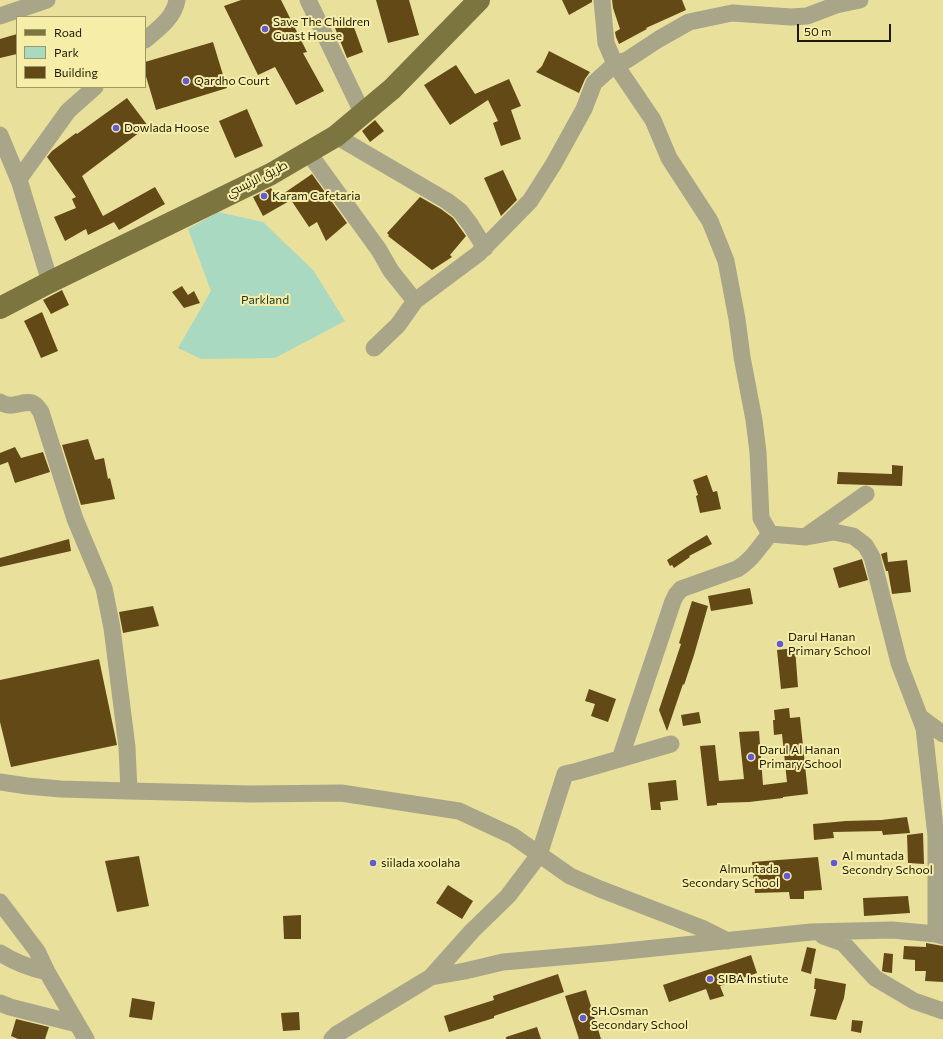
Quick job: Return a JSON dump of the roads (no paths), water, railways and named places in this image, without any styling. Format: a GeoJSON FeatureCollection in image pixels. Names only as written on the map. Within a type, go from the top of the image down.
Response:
{"type":"FeatureCollection","features":[{"type":"Feature","properties":{"kind":"main road","name":"طريق الرئيسي"},"geometry":{"type":"LineString","coordinates":[[0,308],[271,174],[336,136],[392,90],[479,0]]}},
{"type":"Feature","properties":{"kind":"street"},"geometry":{"type":"LineString","coordinates":[[0,16],[47,0]]}},
{"type":"Feature","properties":{"kind":"street"},"geometry":{"type":"LineString","coordinates":[[146,39],[169,18],[176,8],[177,0]]}},
{"type":"Feature","properties":{"kind":"street"},"geometry":{"type":"LineString","coordinates":[[308,0],[363,114]]}},
{"type":"Feature","properties":{"kind":"street"},"geometry":{"type":"LineString","coordinates":[[602,0],[606,43],[615,64],[653,120],[669,158],[710,221],[726,261],[754,420],[758,452],[761,518],[770,534]]}},
{"type":"Feature","properties":{"kind":"street"},"geometry":{"type":"LineString","coordinates":[[374,348],[398,325],[415,301],[484,248],[530,201],[553,165],[584,109],[594,83],[615,64],[627,60],[689,22],[732,13],[791,17],[807,16],[810,7],[836,6],[860,0]]}},
{"type":"Feature","properties":{"kind":"street"},"geometry":{"type":"LineString","coordinates":[[20,183],[19,179],[68,111],[94,88]]}},
{"type":"Feature","properties":{"kind":"street"},"geometry":{"type":"LineString","coordinates":[[0,135],[20,183],[50,282]]}},
{"type":"Feature","properties":{"kind":"street"},"geometry":{"type":"LineString","coordinates":[[336,136],[447,201],[460,211],[470,224],[484,248]]}},
{"type":"Feature","properties":{"kind":"street"},"geometry":{"type":"LineString","coordinates":[[308,152],[415,301]]}},
{"type":"Feature","properties":{"kind":"street"},"geometry":{"type":"LineString","coordinates":[[0,402],[10,406],[31,403],[37,406],[41,412],[75,519],[104,588],[112,628],[128,747],[129,791]]}},
{"type":"Feature","properties":{"kind":"street"},"geometry":{"type":"LineString","coordinates":[[806,537],[866,494]]}},
{"type":"Feature","properties":{"kind":"street"},"geometry":{"type":"LineString","coordinates":[[431,977],[503,962],[811,932],[892,930],[939,935],[936,836],[924,728],[899,663],[872,557],[864,545],[853,536],[834,532],[806,537],[770,534]]}},
{"type":"Feature","properties":{"kind":"street"},"geometry":{"type":"LineString","coordinates":[[620,759],[676,595],[681,589],[743,566],[770,534]]}},
{"type":"Feature","properties":{"kind":"street"},"geometry":{"type":"LineString","coordinates":[[920,717],[943,734]]}},
{"type":"Feature","properties":{"kind":"street"},"geometry":{"type":"LineString","coordinates":[[332,1039],[337,1034],[431,977],[472,931],[508,896],[539,855],[565,774],[671,744]]}},
{"type":"Feature","properties":{"kind":"street"},"geometry":{"type":"LineString","coordinates":[[0,782],[61,789],[251,794],[341,794],[459,811],[513,836],[570,876],[607,892],[704,929],[728,941]]}},
{"type":"Feature","properties":{"kind":"street"},"geometry":{"type":"LineString","coordinates":[[0,902],[37,951],[47,972],[86,1039]]}},
{"type":"Feature","properties":{"kind":"street"},"geometry":{"type":"LineString","coordinates":[[811,932],[843,943],[875,978],[914,1001],[943,1011]]}},
{"type":"Feature","properties":{"kind":"street"},"geometry":{"type":"LineString","coordinates":[[0,953],[20,964],[47,972]]}},
{"type":"Feature","properties":{"kind":"street"},"geometry":{"type":"LineString","coordinates":[[0,1003],[10,1007],[78,1024]]}},
{"type":"Feature","properties":{"kind":"place","name":"Save The Children Guast House"},"geometry":{"type":"Point","coordinates":[265,29]}},
{"type":"Feature","properties":{"kind":"place","name":"Qardho Court"},"geometry":{"type":"Point","coordinates":[186,81]}},
{"type":"Feature","properties":{"kind":"place","name":"Dowlada Hoose"},"geometry":{"type":"Point","coordinates":[116,128]}},
{"type":"Feature","properties":{"kind":"place","name":"Karam Cafetaria"},"geometry":{"type":"Point","coordinates":[264,196]}},
{"type":"Feature","properties":{"kind":"place","name":"Darul Hanan Primary School"},"geometry":{"type":"Point","coordinates":[780,644]}},
{"type":"Feature","properties":{"kind":"place","name":"Darul Al Hanan Primary School"},"geometry":{"type":"Point","coordinates":[751,757]}},
{"type":"Feature","properties":{"kind":"place","name":"siilada xoolaha"},"geometry":{"type":"Point","coordinates":[373,863]}},
{"type":"Feature","properties":{"kind":"place","name":"Al muntada Secondry School"},"geometry":{"type":"Point","coordinates":[834,863]}},
{"type":"Feature","properties":{"kind":"place","name":"Almuntada Secondary School"},"geometry":{"type":"Point","coordinates":[787,876]}},
{"type":"Feature","properties":{"kind":"place","name":"SIBA Instiute"},"geometry":{"type":"Point","coordinates":[710,979]}},
{"type":"Feature","properties":{"kind":"place","name":"SH.Osman Secondary School"},"geometry":{"type":"Point","coordinates":[583,1018]}},
{"type":"Feature","properties":{"kind":"park label","name":"Parkland"},"geometry":{"type":"Point","coordinates":[265,300]}}]}
